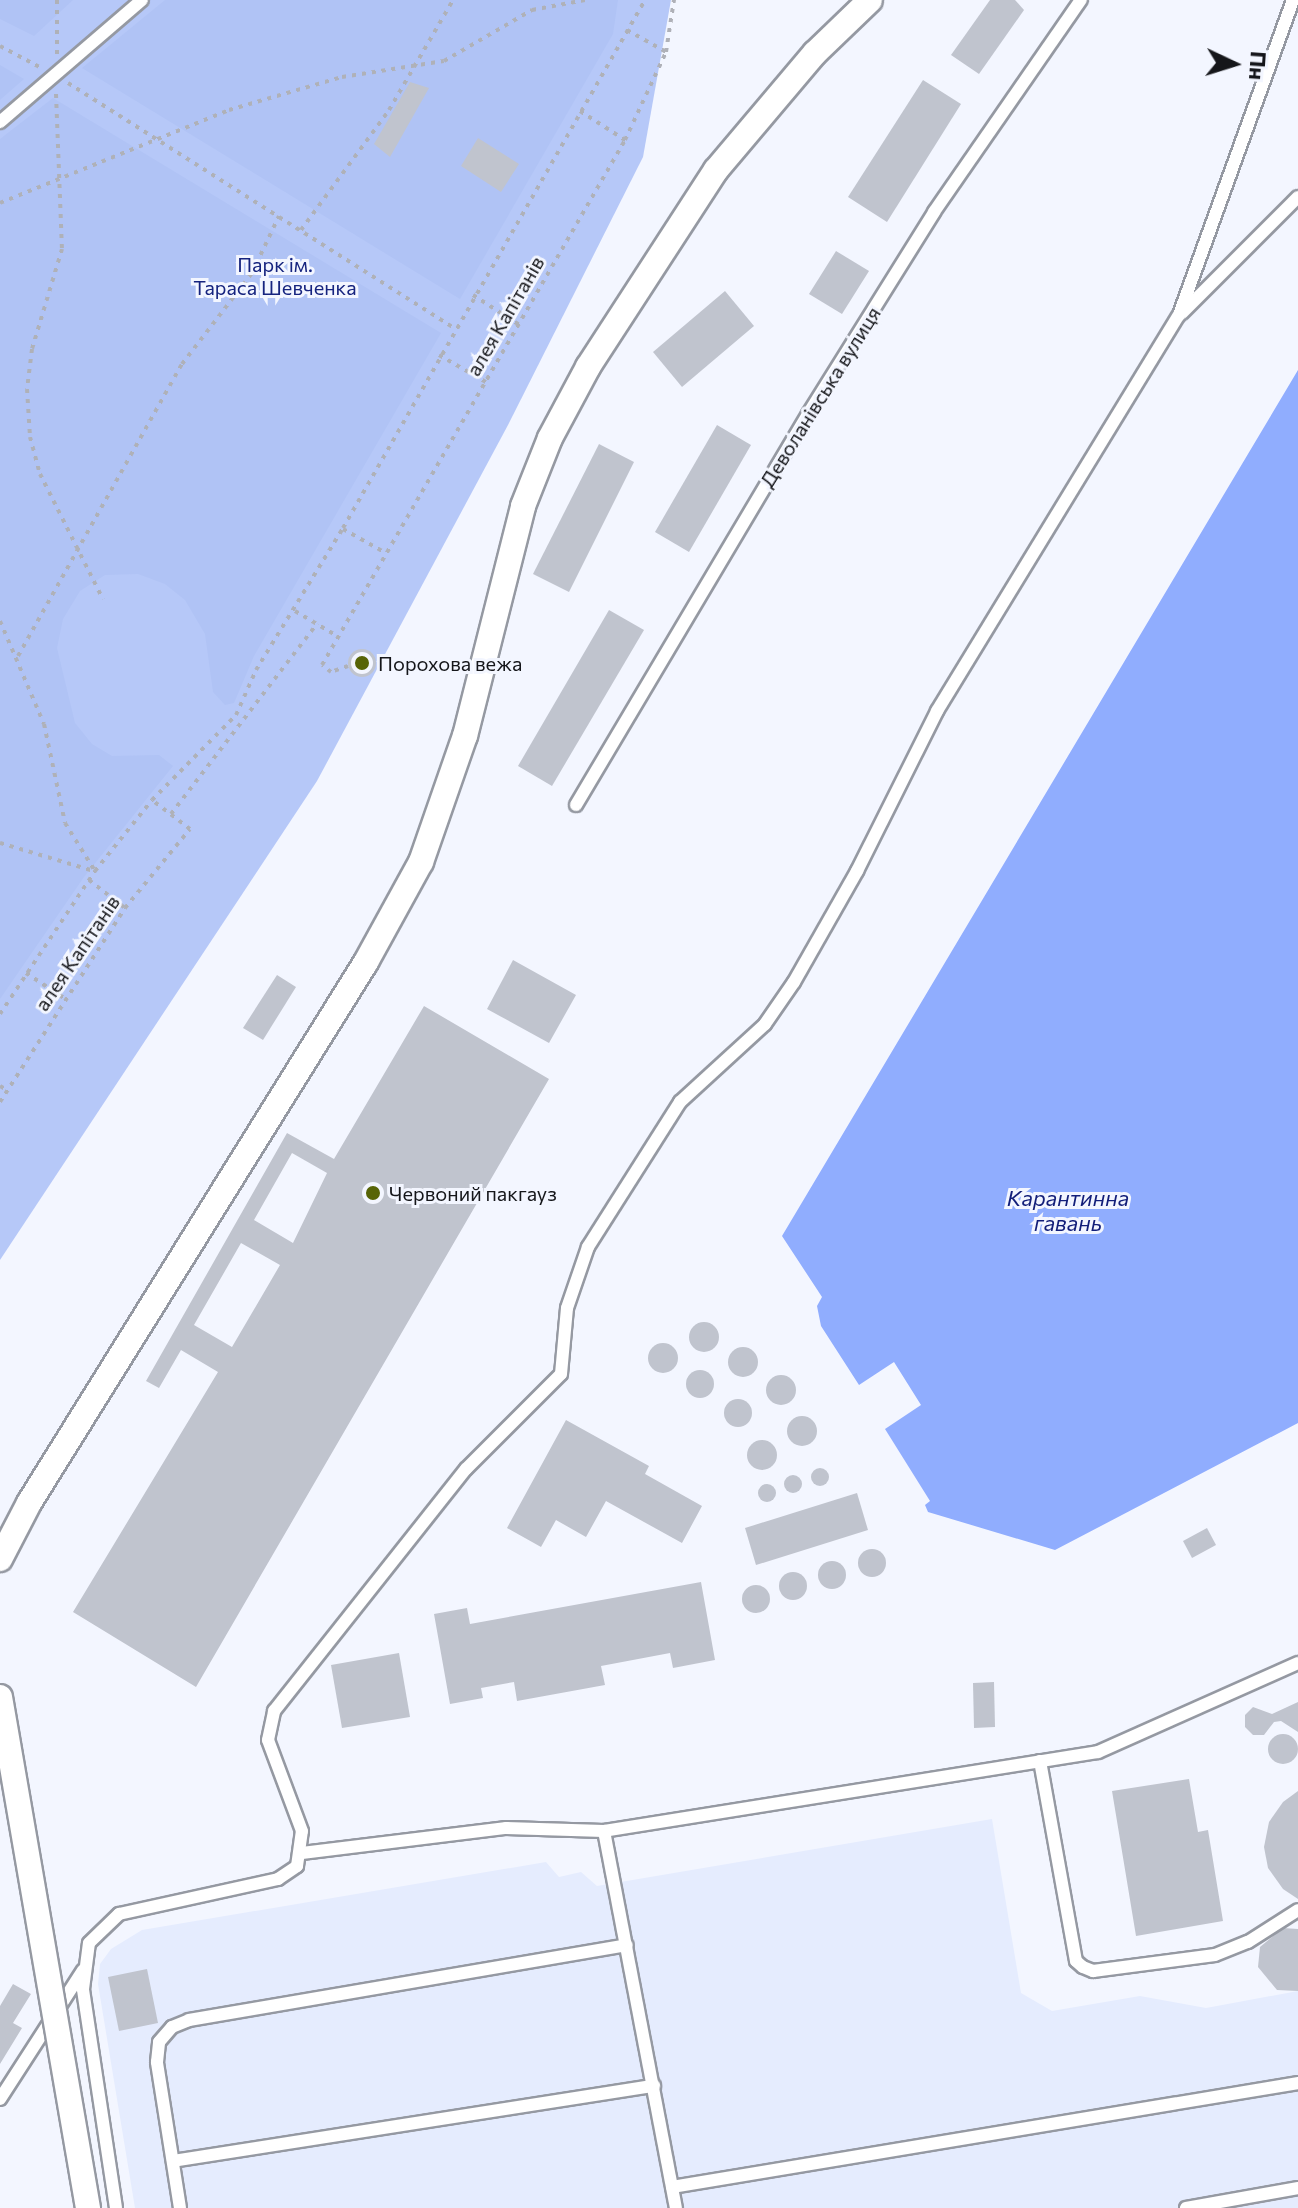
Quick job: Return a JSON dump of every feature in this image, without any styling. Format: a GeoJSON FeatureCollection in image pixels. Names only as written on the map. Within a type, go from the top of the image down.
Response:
{"type":"FeatureCollection","features":[{"type":"Feature","properties":{"kind":"street"},"geometry":{"type":"LineString","coordinates":[[0,1559],[366,962],[421,862],[465,736],[523,506],[550,438],[588,367],[716,170],[815,53],[870,0]]}},
{"type":"Feature","properties":{"kind":"street"},"geometry":{"type":"LineString","coordinates":[[0,1697],[88,2208]]}},
{"type":"Feature","properties":{"kind":"lane"},"geometry":{"type":"LineString","coordinates":[[0,122],[142,0]]}},
{"type":"Feature","properties":{"kind":"lane","name":"Деволанівська вулиця"},"geometry":{"type":"LineString","coordinates":[[576,805],[934,212],[1081,0]]}},
{"type":"Feature","properties":{"kind":"lane"},"geometry":{"type":"LineString","coordinates":[[0,2099],[83,1970],[95,1934],[119,1914],[278,1879],[294,1871],[302,1853],[299,1822],[268,1740],[274,1711],[466,1469],[561,1374],[567,1308],[588,1247],[680,1102],[765,1024],[794,982],[857,871],[937,711],[1179,315],[1293,0]]}},
{"type":"Feature","properties":{"kind":"lane"},"geometry":{"type":"LineString","coordinates":[[1179,315],[1298,197]]}},
{"type":"Feature","properties":{"kind":"lane"},"geometry":{"type":"LineString","coordinates":[[302,1853],[506,1828],[604,1831],[1098,1752],[1139,1738],[1298,1663]]}},
{"type":"Feature","properties":{"kind":"lane"},"geometry":{"type":"LineString","coordinates":[[1040,1761],[1076,1961],[1083,1967],[1093,1971],[1215,1955],[1248,1942],[1298,1910]]}},
{"type":"Feature","properties":{"kind":"lane"},"geometry":{"type":"LineString","coordinates":[[604,1831],[676,2208]]}},
{"type":"Feature","properties":{"kind":"lane"},"geometry":{"type":"LineString","coordinates":[[180,2208],[157,2062],[159,2042],[172,2027],[189,2020],[627,1945]]}},
{"type":"Feature","properties":{"kind":"lane"},"geometry":{"type":"LineString","coordinates":[[83,1970],[116,2208]]}},
{"type":"Feature","properties":{"kind":"lane"},"geometry":{"type":"LineString","coordinates":[[672,2187],[1298,2083]]}},
{"type":"Feature","properties":{"kind":"lane"},"geometry":{"type":"LineString","coordinates":[[173,2161],[654,2086]]}},
{"type":"Feature","properties":{"kind":"lane"},"geometry":{"type":"LineString","coordinates":[[1186,2208],[1298,2188]]}},
{"type":"Feature","properties":{"kind":"path"},"geometry":{"type":"LineString","coordinates":[[57,0],[58,179],[62,249],[38,315],[27,389],[30,437],[40,474],[103,599]]}},
{"type":"Feature","properties":{"kind":"path"},"geometry":{"type":"LineString","coordinates":[[301,230],[416,66],[453,0]]}},
{"type":"Feature","properties":{"kind":"path"},"geometry":{"type":"LineString","coordinates":[[0,203],[229,110],[342,77],[444,61],[532,10],[585,0]]}},
{"type":"Feature","properties":{"kind":"path","name":"алея Капітанів"},"geometry":{"type":"LineString","coordinates":[[348,666],[331,672],[322,665],[625,140],[666,52],[674,0]]}},
{"type":"Feature","properties":{"kind":"path","name":"алея Капітанів"},"geometry":{"type":"LineString","coordinates":[[0,1014],[95,871],[152,800],[236,715],[256,670],[295,611],[343,528],[642,1]]}},
{"type":"Feature","properties":{"kind":"path"},"geometry":{"type":"LineString","coordinates":[[627,30],[666,52]]}},
{"type":"Feature","properties":{"kind":"path"},"geometry":{"type":"LineString","coordinates":[[0,46],[56,76],[454,328]]}},
{"type":"Feature","properties":{"kind":"path"},"geometry":{"type":"LineString","coordinates":[[580,111],[625,140]]}},
{"type":"Feature","properties":{"kind":"path"},"geometry":{"type":"LineString","coordinates":[[18,656],[182,364],[252,273],[279,216]]}},
{"type":"Feature","properties":{"kind":"path"},"geometry":{"type":"LineString","coordinates":[[473,295],[518,324]]}},
{"type":"Feature","properties":{"kind":"path"},"geometry":{"type":"LineString","coordinates":[[439,355],[486,382]]}},
{"type":"Feature","properties":{"kind":"path"},"geometry":{"type":"LineString","coordinates":[[343,528],[386,553]]}},
{"type":"Feature","properties":{"kind":"path"},"geometry":{"type":"LineString","coordinates":[[295,611],[337,636]]}},
{"type":"Feature","properties":{"kind":"path"},"geometry":{"type":"LineString","coordinates":[[0,621],[18,656],[44,724],[65,823],[95,871]]}},
{"type":"Feature","properties":{"kind":"path"},"geometry":{"type":"LineString","coordinates":[[152,800],[171,814],[317,624]]}},
{"type":"Feature","properties":{"kind":"path","name":"алея Капітанів"},"geometry":{"type":"LineString","coordinates":[[0,1102],[64,998],[125,908],[190,829],[171,814]]}},
{"type":"Feature","properties":{"kind":"path"},"geometry":{"type":"LineString","coordinates":[[0,843],[95,871]]}},
{"type":"Feature","properties":{"kind":"path"},"geometry":{"type":"LineString","coordinates":[[88,880],[125,908]]}},
{"type":"Feature","properties":{"kind":"path"},"geometry":{"type":"LineString","coordinates":[[26,973],[64,998]]}},
{"type":"Feature","properties":{"kind":"path"},"geometry":{"type":"LineString","coordinates":[[0,1086],[7,1090]]}},
{"type":"Feature","properties":{"kind":"shaded area"},"geometry":{"type":"Polygon","coordinates":[[[992,1819],[1021,1993],[1052,2011],[1140,1996],[1206,2008],[1298,1991],[1298,2208],[135,2208],[98,1984],[100,1964],[111,1949],[142,1930],[546,1862],[559,1877],[581,1872],[597,1886],[992,1819]]]}},
{"type":"Feature","properties":{"kind":"green space","name":"Парк ім. Тараса Шевченка"},"geometry":{"type":"Polygon","coordinates":[[[0,0],[671,0],[643,157],[508,425],[317,781],[0,1260],[0,0]]]}},
{"type":"Feature","properties":{"kind":"green space"},"geometry":{"type":"Polygon","coordinates":[[[0,0],[73,0],[34,36],[0,19],[0,0]]]}},
{"type":"Feature","properties":{"kind":"green space"},"geometry":{"type":"Polygon","coordinates":[[[165,0],[618,0],[613,34],[460,299],[82,68],[165,0]]]}},
{"type":"Feature","properties":{"kind":"green space"},"geometry":{"type":"Polygon","coordinates":[[[0,65],[24,79],[0,100],[0,65]]]}},
{"type":"Feature","properties":{"kind":"green space"},"geometry":{"type":"Polygon","coordinates":[[[53,98],[441,333],[254,656],[234,703],[225,705],[213,692],[205,634],[185,600],[165,584],[138,574],[105,575],[80,591],[63,619],[57,648],[75,723],[92,744],[112,756],[159,755],[173,766],[84,877],[0,999],[0,139],[53,98]]]}},
{"type":"Feature","properties":{"kind":"water","name":"Карантинна гавань"},"geometry":{"type":"Polygon","coordinates":[[[1298,370],[1298,1423],[1055,1550],[928,1512],[925,1505],[930,1501],[885,1429],[921,1405],[894,1362],[859,1385],[821,1326],[817,1306],[822,1297],[782,1236],[1298,370]]]}},
{"type":"Feature","properties":{"kind":"building"},"geometry":{"type":"Polygon","coordinates":[[[990,0],[1015,0],[1024,10],[979,74],[951,55],[990,0]]]}},
{"type":"Feature","properties":{"kind":"building"},"geometry":{"type":"Polygon","coordinates":[[[923,80],[961,104],[887,222],[848,197],[923,80]]]}},
{"type":"Feature","properties":{"kind":"building"},"geometry":{"type":"Polygon","coordinates":[[[410,82],[429,88],[390,157],[374,144],[410,82]]]}},
{"type":"Feature","properties":{"kind":"building"},"geometry":{"type":"Polygon","coordinates":[[[478,138],[519,164],[501,192],[461,166],[478,138]]]}},
{"type":"Feature","properties":{"kind":"building"},"geometry":{"type":"Polygon","coordinates":[[[836,251],[869,271],[842,314],[809,294],[836,251]]]}},
{"type":"Feature","properties":{"kind":"building"},"geometry":{"type":"Polygon","coordinates":[[[725,291],[754,326],[682,387],[653,352],[725,291]]]}},
{"type":"Feature","properties":{"kind":"building"},"geometry":{"type":"Polygon","coordinates":[[[717,425],[751,445],[689,552],[655,532],[717,425]]]}},
{"type":"Feature","properties":{"kind":"building"},"geometry":{"type":"Polygon","coordinates":[[[599,444],[634,462],[569,592],[533,574],[599,444]]]}},
{"type":"Feature","properties":{"kind":"building"},"geometry":{"type":"Polygon","coordinates":[[[609,610],[644,630],[552,786],[518,766],[609,610]]]}},
{"type":"Feature","properties":{"kind":"building","name":"Порохова вежа"},"geometry":{"type":"Polygon","coordinates":[[[362,649],[372,653],[376,663],[372,673],[362,677],[352,673],[348,663],[352,653],[362,649]]]}},
{"type":"Feature","properties":{"kind":"building"},"geometry":{"type":"Polygon","coordinates":[[[513,960],[576,995],[549,1043],[487,1009],[513,960]]]}},
{"type":"Feature","properties":{"kind":"building"},"geometry":{"type":"Polygon","coordinates":[[[277,975],[296,987],[263,1040],[243,1028],[277,975]]]}},
{"type":"Feature","properties":{"kind":"building"},"geometry":{"type":"Polygon","coordinates":[[[424,1006],[549,1079],[196,1687],[73,1612],[218,1372],[181,1350],[159,1388],[146,1381],[287,1133],[334,1159],[424,1006]],[[292,1153],[254,1220],[293,1243],[327,1173],[292,1153]],[[241,1243],[194,1325],[232,1347],[280,1265],[241,1243]]]}},
{"type":"Feature","properties":{"kind":"building"},"geometry":{"type":"Polygon","coordinates":[[[704,1322],[714,1327],[719,1337],[714,1347],[704,1352],[694,1347],[689,1337],[694,1327],[704,1322]]]}},
{"type":"Feature","properties":{"kind":"building"},"geometry":{"type":"Polygon","coordinates":[[[663,1343],[673,1348],[678,1358],[673,1368],[663,1373],[653,1368],[648,1358],[653,1348],[663,1343]]]}},
{"type":"Feature","properties":{"kind":"building"},"geometry":{"type":"Polygon","coordinates":[[[743,1347],[753,1352],[758,1362],[753,1372],[743,1377],[733,1372],[728,1362],[733,1352],[743,1347]]]}},
{"type":"Feature","properties":{"kind":"building"},"geometry":{"type":"Polygon","coordinates":[[[700,1370],[710,1374],[714,1384],[710,1394],[700,1398],[690,1394],[686,1384],[690,1374],[700,1370]]]}},
{"type":"Feature","properties":{"kind":"building"},"geometry":{"type":"Polygon","coordinates":[[[781,1375],[791,1380],[796,1390],[791,1400],[781,1405],[771,1400],[766,1390],[771,1380],[781,1375]]]}},
{"type":"Feature","properties":{"kind":"building"},"geometry":{"type":"Polygon","coordinates":[[[738,1399],[748,1403],[752,1413],[748,1423],[738,1427],[728,1423],[724,1413],[728,1403],[738,1399]]]}},
{"type":"Feature","properties":{"kind":"building"},"geometry":{"type":"Polygon","coordinates":[[[802,1416],[812,1421],[817,1431],[812,1441],[802,1446],[792,1441],[787,1431],[792,1421],[802,1416]]]}},
{"type":"Feature","properties":{"kind":"building"},"geometry":{"type":"Polygon","coordinates":[[[566,1420],[649,1466],[645,1474],[702,1506],[682,1543],[606,1501],[586,1537],[556,1520],[541,1547],[507,1528],[566,1420]]]}},
{"type":"Feature","properties":{"kind":"building"},"geometry":{"type":"Polygon","coordinates":[[[762,1440],[772,1445],[777,1455],[772,1465],[762,1470],[752,1465],[747,1455],[752,1445],[762,1440]]]}},
{"type":"Feature","properties":{"kind":"building"},"geometry":{"type":"Polygon","coordinates":[[[816,1468],[824,1468],[829,1477],[827,1484],[816,1486],[811,1481],[811,1473],[816,1468]]]}},
{"type":"Feature","properties":{"kind":"building"},"geometry":{"type":"Polygon","coordinates":[[[789,1475],[797,1475],[802,1484],[800,1491],[789,1493],[784,1488],[784,1480],[789,1475]]]}},
{"type":"Feature","properties":{"kind":"building"},"geometry":{"type":"Polygon","coordinates":[[[763,1484],[771,1484],[776,1493],[774,1500],[763,1502],[758,1497],[758,1489],[763,1484]]]}},
{"type":"Feature","properties":{"kind":"building"},"geometry":{"type":"Polygon","coordinates":[[[857,1493],[868,1530],[756,1565],[745,1528],[857,1493]]]}},
{"type":"Feature","properties":{"kind":"building"},"geometry":{"type":"Polygon","coordinates":[[[1207,1528],[1216,1545],[1192,1558],[1183,1541],[1207,1528]]]}},
{"type":"Feature","properties":{"kind":"building"},"geometry":{"type":"Polygon","coordinates":[[[872,1549],[882,1553],[886,1563],[882,1573],[872,1577],[862,1573],[858,1563],[862,1553],[872,1549]]]}},
{"type":"Feature","properties":{"kind":"building"},"geometry":{"type":"Polygon","coordinates":[[[832,1561],[842,1565],[846,1575],[842,1585],[832,1589],[822,1585],[818,1575],[822,1565],[832,1561]]]}},
{"type":"Feature","properties":{"kind":"building"},"geometry":{"type":"Polygon","coordinates":[[[793,1572],[803,1576],[807,1586],[803,1596],[793,1600],[783,1596],[779,1586],[783,1576],[793,1572]]]}},
{"type":"Feature","properties":{"kind":"building"},"geometry":{"type":"Polygon","coordinates":[[[701,1582],[715,1660],[673,1668],[670,1653],[601,1666],[605,1685],[517,1701],[514,1682],[481,1688],[483,1698],[450,1704],[434,1614],[467,1608],[470,1624],[701,1582]]]}},
{"type":"Feature","properties":{"kind":"building"},"geometry":{"type":"Polygon","coordinates":[[[756,1585],[766,1589],[770,1599],[766,1609],[756,1613],[746,1609],[742,1599],[746,1589],[756,1585]]]}},
{"type":"Feature","properties":{"kind":"building"},"geometry":{"type":"Polygon","coordinates":[[[399,1653],[410,1717],[342,1728],[331,1665],[399,1653]]]}},
{"type":"Feature","properties":{"kind":"building"},"geometry":{"type":"Polygon","coordinates":[[[994,1682],[995,1727],[974,1728],[973,1683],[994,1682]]]}},
{"type":"Feature","properties":{"kind":"building"},"geometry":{"type":"Polygon","coordinates":[[[1298,1702],[1298,1732],[1281,1721],[1274,1722],[1264,1735],[1253,1735],[1245,1727],[1245,1715],[1253,1707],[1272,1714],[1298,1702]]]}},
{"type":"Feature","properties":{"kind":"building"},"geometry":{"type":"Polygon","coordinates":[[[1283,1734],[1294,1738],[1298,1749],[1294,1760],[1283,1764],[1272,1760],[1268,1749],[1272,1738],[1283,1734]]]}},
{"type":"Feature","properties":{"kind":"building"},"geometry":{"type":"Polygon","coordinates":[[[1189,1779],[1198,1832],[1208,1830],[1223,1921],[1136,1936],[1112,1791],[1189,1779]]]}},
{"type":"Feature","properties":{"kind":"building"},"geometry":{"type":"Polygon","coordinates":[[[1298,1791],[1298,1899],[1283,1889],[1268,1868],[1264,1847],[1269,1822],[1283,1802],[1298,1791]]]}},
{"type":"Feature","properties":{"kind":"building"},"geometry":{"type":"Polygon","coordinates":[[[1283,1928],[1298,1929],[1298,1991],[1277,1990],[1258,1967],[1260,1947],[1283,1928]]]}},
{"type":"Feature","properties":{"kind":"building"},"geometry":{"type":"Polygon","coordinates":[[[147,1969],[158,2023],[119,2031],[108,1977],[147,1969]]]}},
{"type":"Feature","properties":{"kind":"building"},"geometry":{"type":"Polygon","coordinates":[[[13,1984],[31,1994],[13,2023],[22,2028],[0,2064],[0,2006],[13,1984]]]}},
{"type":"Feature","properties":{"kind":"place","name":"Порохова вежа"},"geometry":{"type":"Point","coordinates":[362,663]}},
{"type":"Feature","properties":{"kind":"place","name":"Червоний пакгауз"},"geometry":{"type":"Point","coordinates":[373,1193]}}]}
